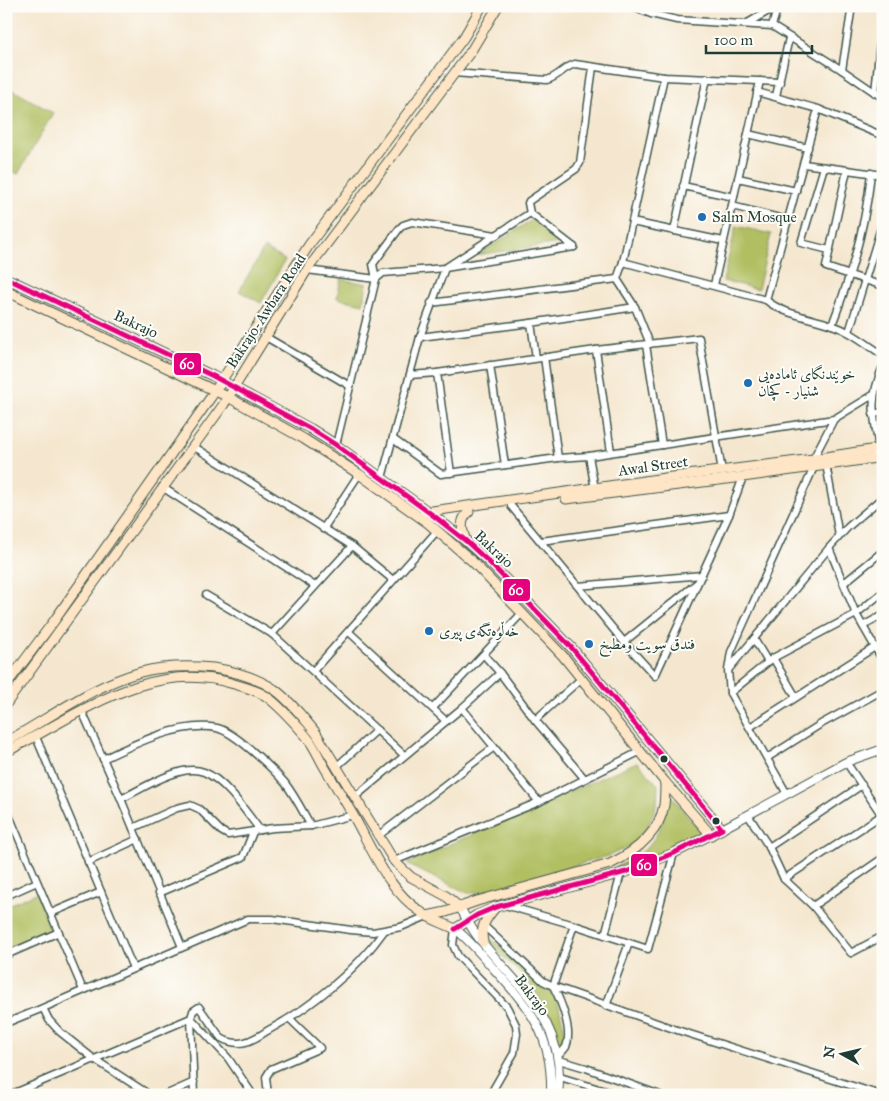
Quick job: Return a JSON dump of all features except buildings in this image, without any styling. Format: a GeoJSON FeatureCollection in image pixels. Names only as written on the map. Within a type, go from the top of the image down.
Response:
{"type":"FeatureCollection","features":[{"type":"Feature","properties":{"kind":"main road","name":"Bakrajo-Awbara Road"},"geometry":{"type":"LineString","coordinates":[[6,685],[54,621],[215,390],[309,245],[464,37],[482,6]]}},
{"type":"Feature","properties":{"kind":"main road","name":"Bakrajo-Awbara Road"},"geometry":{"type":"LineString","coordinates":[[6,704],[228,397],[308,270],[471,51],[498,6]]}},
{"type":"Feature","properties":{"kind":"main road","name":"Bakrajo"},"geometry":{"type":"LineString","coordinates":[[6,278],[221,380],[311,429],[382,478],[427,517],[452,530],[510,583],[571,646],[722,828]]}},
{"type":"Feature","properties":{"kind":"main road"},"geometry":{"type":"LineString","coordinates":[[6,291],[215,390],[304,440],[427,517],[437,531],[472,561],[563,656],[665,782],[711,835]]}},
{"type":"Feature","properties":{"kind":"main road","name":"Awal Street"},"geometry":{"type":"LineString","coordinates":[[427,517],[672,484],[743,477],[882,451]]}},
{"type":"Feature","properties":{"kind":"main road","name":"Awal Street"},"geometry":{"type":"LineString","coordinates":[[427,517],[594,488],[722,471],[813,463],[826,464],[882,451]]}},
{"type":"Feature","properties":{"kind":"main road"},"geometry":{"type":"LineString","coordinates":[[466,542],[462,524],[463,518],[469,512]]}},
{"type":"Feature","properties":{"kind":"main road"},"geometry":{"type":"LineString","coordinates":[[445,538],[452,530]]}},
{"type":"Feature","properties":{"kind":"main road"},"geometry":{"type":"LineString","coordinates":[[106,547],[115,554]]}},
{"type":"Feature","properties":{"kind":"main road"},"geometry":{"type":"LineString","coordinates":[[6,742],[102,688],[133,674],[155,669],[201,667],[235,673],[270,687],[284,698],[316,733],[394,861],[411,877],[446,896],[460,908]]}},
{"type":"Feature","properties":{"kind":"main road","name":"Bakrajo"},"geometry":{"type":"LineString","coordinates":[[6,752],[108,698],[151,682],[184,677],[209,678],[224,681],[264,695],[308,738],[390,880],[405,899],[427,916],[455,929]]}},
{"type":"Feature","properties":{"kind":"main road"},"geometry":{"type":"LineString","coordinates":[[102,688],[108,698]]}},
{"type":"Feature","properties":{"kind":"main road"},"geometry":{"type":"LineString","coordinates":[[427,916],[610,864],[642,844],[655,830],[664,807],[665,782]]}},
{"type":"Feature","properties":{"kind":"main road"},"geometry":{"type":"LineString","coordinates":[[696,816],[706,808]]}},
{"type":"Feature","properties":{"kind":"main road"},"geometry":{"type":"LineString","coordinates":[[455,929],[468,920],[499,906],[621,873],[674,853],[722,828]]}},
{"type":"Feature","properties":{"kind":"main road"},"geometry":{"type":"LineString","coordinates":[[390,880],[402,869]]}},
{"type":"Feature","properties":{"kind":"main road"},"geometry":{"type":"LineString","coordinates":[[483,942],[481,936],[483,925],[499,906]]}},
{"type":"Feature","properties":{"kind":"street"},"geometry":{"type":"LineString","coordinates":[[630,6],[651,14],[677,20],[772,26],[880,95]]}},
{"type":"Feature","properties":{"kind":"street"},"geometry":{"type":"LineString","coordinates":[[745,25],[778,6]]}},
{"type":"Feature","properties":{"kind":"street"},"geometry":{"type":"LineString","coordinates":[[772,26],[778,6]]}},
{"type":"Feature","properties":{"kind":"street"},"geometry":{"type":"LineString","coordinates":[[842,70],[852,6]]}},
{"type":"Feature","properties":{"kind":"street"},"geometry":{"type":"LineString","coordinates":[[880,95],[883,10]]}},
{"type":"Feature","properties":{"kind":"street"},"geometry":{"type":"LineString","coordinates":[[776,96],[790,38]]}},
{"type":"Feature","properties":{"kind":"street"},"geometry":{"type":"LineString","coordinates":[[454,74],[547,80],[575,64],[664,77],[780,82]]}},
{"type":"Feature","properties":{"kind":"street"},"geometry":{"type":"LineString","coordinates":[[308,270],[376,278],[382,273],[445,268],[574,247],[530,213],[528,203],[576,169],[580,163],[593,67]]}},
{"type":"Feature","properties":{"kind":"street"},"geometry":{"type":"LineString","coordinates":[[617,278],[623,262],[664,77]]}},
{"type":"Feature","properties":{"kind":"street"},"geometry":{"type":"LineString","coordinates":[[674,231],[707,78]]}},
{"type":"Feature","properties":{"kind":"street"},"geometry":{"type":"LineString","coordinates":[[714,285],[760,81]]}},
{"type":"Feature","properties":{"kind":"street"},"geometry":{"type":"LineString","coordinates":[[757,92],[818,109],[883,135]]}},
{"type":"Feature","properties":{"kind":"street"},"geometry":{"type":"LineString","coordinates":[[766,300],[818,109]]}},
{"type":"Feature","properties":{"kind":"street"},"geometry":{"type":"LineString","coordinates":[[748,134],[808,148]]}},
{"type":"Feature","properties":{"kind":"street"},"geometry":{"type":"LineString","coordinates":[[804,164],[883,175]]}},
{"type":"Feature","properties":{"kind":"street"},"geometry":{"type":"LineString","coordinates":[[824,167],[802,243],[830,250]]}},
{"type":"Feature","properties":{"kind":"street"},"geometry":{"type":"LineString","coordinates":[[847,170],[826,267],[883,286]]}},
{"type":"Feature","properties":{"kind":"street"},"geometry":{"type":"LineString","coordinates":[[832,325],[849,275],[867,205],[871,173]]}},
{"type":"Feature","properties":{"kind":"street"},"geometry":{"type":"LineString","coordinates":[[738,178],[796,191]]}},
{"type":"Feature","properties":{"kind":"street"},"geometry":{"type":"LineString","coordinates":[[683,186],[734,197]]}},
{"type":"Feature","properties":{"kind":"street"},"geometry":{"type":"LineString","coordinates":[[732,206],[788,220]]}},
{"type":"Feature","properties":{"kind":"street"},"geometry":{"type":"LineString","coordinates":[[382,478],[420,337],[445,268],[530,213]]}},
{"type":"Feature","properties":{"kind":"street"},"geometry":{"type":"LineString","coordinates":[[336,445],[376,278],[373,264],[399,229],[412,222],[496,235]]}},
{"type":"Feature","properties":{"kind":"street"},"geometry":{"type":"LineString","coordinates":[[632,222],[723,241]]}},
{"type":"Feature","properties":{"kind":"street"},"geometry":{"type":"LineString","coordinates":[[849,332],[883,222]]}},
{"type":"Feature","properties":{"kind":"street"},"geometry":{"type":"LineString","coordinates":[[623,262],[766,300],[776,308],[849,332],[883,355]]}},
{"type":"Feature","properties":{"kind":"street"},"geometry":{"type":"LineString","coordinates":[[431,303],[617,278]]}},
{"type":"Feature","properties":{"kind":"street"},"geometry":{"type":"LineString","coordinates":[[617,278],[635,307],[648,344],[662,445]]}},
{"type":"Feature","properties":{"kind":"street"},"geometry":{"type":"LineString","coordinates":[[420,337],[635,307]]}},
{"type":"Feature","properties":{"kind":"street"},"geometry":{"type":"LineString","coordinates":[[531,323],[536,358]]}},
{"type":"Feature","properties":{"kind":"street"},"geometry":{"type":"LineString","coordinates":[[266,337],[350,386]]}},
{"type":"Feature","properties":{"kind":"street"},"geometry":{"type":"LineString","coordinates":[[410,374],[436,373],[596,350],[699,338],[722,471]]}},
{"type":"Feature","properties":{"kind":"street"},"geometry":{"type":"LineString","coordinates":[[596,350],[611,452]]}},
{"type":"Feature","properties":{"kind":"street"},"geometry":{"type":"LineString","coordinates":[[544,358],[558,458]]}},
{"type":"Feature","properties":{"kind":"street"},"geometry":{"type":"LineString","coordinates":[[490,365],[505,465]]}},
{"type":"Feature","properties":{"kind":"street"},"geometry":{"type":"LineString","coordinates":[[882,451],[872,414],[873,396],[883,366]]}},
{"type":"Feature","properties":{"kind":"street"},"geometry":{"type":"LineString","coordinates":[[436,373],[451,473]]}},
{"type":"Feature","properties":{"kind":"street"},"geometry":{"type":"LineString","coordinates":[[393,439],[441,474],[558,458],[589,456],[834,419],[873,396]]}},
{"type":"Feature","properties":{"kind":"street"},"geometry":{"type":"LineString","coordinates":[[872,414],[883,412]]}},
{"type":"Feature","properties":{"kind":"street"},"geometry":{"type":"LineString","coordinates":[[787,794],[730,693],[728,670],[731,652],[834,419]]}},
{"type":"Feature","properties":{"kind":"street"},"geometry":{"type":"LineString","coordinates":[[192,446],[352,546],[393,580]]}},
{"type":"Feature","properties":{"kind":"street"},"geometry":{"type":"LineString","coordinates":[[589,456],[594,488]]}},
{"type":"Feature","properties":{"kind":"street"},"geometry":{"type":"LineString","coordinates":[[826,464],[839,536]]}},
{"type":"Feature","properties":{"kind":"street"},"geometry":{"type":"LineString","coordinates":[[323,529],[359,474]]}},
{"type":"Feature","properties":{"kind":"street"},"geometry":{"type":"LineString","coordinates":[[511,506],[624,642],[655,676],[702,575],[743,477]]}},
{"type":"Feature","properties":{"kind":"street"},"geometry":{"type":"LineString","coordinates":[[162,487],[315,586]]}},
{"type":"Feature","properties":{"kind":"street"},"geometry":{"type":"LineString","coordinates":[[728,670],[839,536],[883,497]]}},
{"type":"Feature","properties":{"kind":"street"},"geometry":{"type":"LineString","coordinates":[[541,541],[728,515]]}},
{"type":"Feature","properties":{"kind":"street"},"geometry":{"type":"LineString","coordinates":[[313,671],[437,531]]}},
{"type":"Feature","properties":{"kind":"street"},"geometry":{"type":"LineString","coordinates":[[272,634],[352,546]]}},
{"type":"Feature","properties":{"kind":"street"},"geometry":{"type":"LineString","coordinates":[[829,548],[856,614],[883,661]]}},
{"type":"Feature","properties":{"kind":"street"},"geometry":{"type":"LineString","coordinates":[[844,583],[883,551]]}},
{"type":"Feature","properties":{"kind":"street"},"geometry":{"type":"LineString","coordinates":[[578,586],[702,575]]}},
{"type":"Feature","properties":{"kind":"street"},"geometry":{"type":"LineString","coordinates":[[624,642],[698,582]]}},
{"type":"Feature","properties":{"kind":"street"},"geometry":{"type":"LineString","coordinates":[[730,693],[770,660],[856,614],[883,592]]}},
{"type":"Feature","properties":{"kind":"street"},"geometry":{"type":"LineString","coordinates":[[206,595],[272,634],[404,755]]}},
{"type":"Feature","properties":{"kind":"street"},"geometry":{"type":"LineString","coordinates":[[433,708],[522,613]]}},
{"type":"Feature","properties":{"kind":"street"},"geometry":{"type":"LineString","coordinates":[[863,626],[883,615]]}},
{"type":"Feature","properties":{"kind":"street"},"geometry":{"type":"LineString","coordinates":[[349,632],[446,721]]}},
{"type":"Feature","properties":{"kind":"street"},"geometry":{"type":"LineString","coordinates":[[754,640],[796,697]]}},
{"type":"Feature","properties":{"kind":"street"},"geometry":{"type":"LineString","coordinates":[[750,727],[875,647]]}},
{"type":"Feature","properties":{"kind":"street"},"geometry":{"type":"LineString","coordinates":[[484,655],[584,778]]}},
{"type":"Feature","properties":{"kind":"street"},"geometry":{"type":"LineString","coordinates":[[355,797],[462,708],[500,673]]}},
{"type":"Feature","properties":{"kind":"street"},"geometry":{"type":"LineString","coordinates":[[535,720],[582,678]]}},
{"type":"Feature","properties":{"kind":"street"},"geometry":{"type":"LineString","coordinates":[[767,758],[821,724],[883,690]]}},
{"type":"Feature","properties":{"kind":"street"},"geometry":{"type":"LineString","coordinates":[[462,708],[539,802]]}},
{"type":"Feature","properties":{"kind":"street"},"geometry":{"type":"LineString","coordinates":[[82,711],[138,839],[182,947]]}},
{"type":"Feature","properties":{"kind":"street"},"geometry":{"type":"LineString","coordinates":[[103,758],[160,734],[200,727],[218,728],[233,735],[285,784],[311,826]]}},
{"type":"Feature","properties":{"kind":"street"},"geometry":{"type":"LineString","coordinates":[[336,767],[377,730]]}},
{"type":"Feature","properties":{"kind":"street"},"geometry":{"type":"LineString","coordinates":[[36,737],[133,968]]}},
{"type":"Feature","properties":{"kind":"street"},"geometry":{"type":"LineString","coordinates":[[378,836],[494,747]]}},
{"type":"Feature","properties":{"kind":"street"},"geometry":{"type":"LineString","coordinates":[[394,861],[539,802],[641,751]]}},
{"type":"Feature","properties":{"kind":"street"},"geometry":{"type":"LineString","coordinates":[[722,828],[748,816],[846,762],[881,752]]}},
{"type":"Feature","properties":{"kind":"street"},"geometry":{"type":"LineString","coordinates":[[784,879],[882,816],[846,762]]}},
{"type":"Feature","properties":{"kind":"street"},"geometry":{"type":"LineString","coordinates":[[121,799],[169,775],[190,770],[203,772],[218,781],[230,793],[260,830]]}},
{"type":"Feature","properties":{"kind":"street"},"geometry":{"type":"LineString","coordinates":[[769,847],[862,785]]}},
{"type":"Feature","properties":{"kind":"street"},"geometry":{"type":"LineString","coordinates":[[133,828],[177,808],[190,805],[199,809],[224,834],[232,835],[260,830],[311,826],[353,816]]}},
{"type":"Feature","properties":{"kind":"street"},"geometry":{"type":"LineString","coordinates":[[6,808],[83,990]]}},
{"type":"Feature","properties":{"kind":"street"},"geometry":{"type":"LineString","coordinates":[[748,816],[769,847],[784,879],[813,906],[851,953],[883,936]]}},
{"type":"Feature","properties":{"kind":"street"},"geometry":{"type":"LineString","coordinates":[[159,893],[244,857],[253,832]]}},
{"type":"Feature","properties":{"kind":"street"},"geometry":{"type":"LineString","coordinates":[[88,862],[138,839]]}},
{"type":"Feature","properties":{"kind":"street"},"geometry":{"type":"LineString","coordinates":[[499,906],[574,925],[648,949],[674,853]]}},
{"type":"Feature","properties":{"kind":"street"},"geometry":{"type":"LineString","coordinates":[[813,906],[883,858]]}},
{"type":"Feature","properties":{"kind":"street"},"geometry":{"type":"LineString","coordinates":[[605,935],[621,873]]}},
{"type":"Feature","properties":{"kind":"street"},"geometry":{"type":"LineString","coordinates":[[6,896],[37,882]]}},
{"type":"Feature","properties":{"kind":"street"},"geometry":{"type":"LineString","coordinates":[[50,913],[100,892]]}},
{"type":"Feature","properties":{"kind":"street","name":"Bakrajo"},"geometry":{"type":"LineString","coordinates":[[460,908],[483,942],[541,1011],[559,1058],[560,1077],[558,1095]]}},
{"type":"Feature","properties":{"kind":"street"},"geometry":{"type":"LineString","coordinates":[[6,1023],[248,919],[272,919],[362,932],[384,931],[401,927],[427,916]]}},
{"type":"Feature","properties":{"kind":"street"},"geometry":{"type":"LineString","coordinates":[[483,925],[544,981],[553,986],[606,1006],[881,1095]]}},
{"type":"Feature","properties":{"kind":"street"},"geometry":{"type":"LineString","coordinates":[[574,925],[553,986],[564,1010],[568,1035],[565,1049],[559,1058],[660,1095]]}},
{"type":"Feature","properties":{"kind":"street"},"geometry":{"type":"LineString","coordinates":[[455,929],[454,945],[458,956],[507,1007],[516,1024],[517,1034],[514,1054],[490,1095]]}},
{"type":"Feature","properties":{"kind":"street","name":"Bakrajo"},"geometry":{"type":"LineString","coordinates":[[455,929],[470,942],[503,979],[536,1021],[548,1052],[551,1095]]}},
{"type":"Feature","properties":{"kind":"street"},"geometry":{"type":"LineString","coordinates":[[194,1095],[191,1018],[193,1011],[199,1007],[221,1038],[229,1042],[250,1041],[290,1019],[302,1010],[360,961],[384,931]]}},
{"type":"Feature","properties":{"kind":"street"},"geometry":{"type":"LineString","coordinates":[[6,955],[59,932]]}},
{"type":"Feature","properties":{"kind":"street"},"geometry":{"type":"LineString","coordinates":[[606,1006],[629,943]]}},
{"type":"Feature","properties":{"kind":"street"},"geometry":{"type":"LineString","coordinates":[[43,1008],[54,1027],[94,1059],[148,1094]]}},
{"type":"Feature","properties":{"kind":"street"},"geometry":{"type":"LineString","coordinates":[[10,1095],[22,1093],[94,1059],[191,1018]]}},
{"type":"Feature","properties":{"kind":"street"},"geometry":{"type":"LineString","coordinates":[[191,1018],[228,1058],[253,1095]]}},
{"type":"Feature","properties":{"kind":"street"},"geometry":{"type":"LineString","coordinates":[[268,1095],[266,1077],[271,1069],[320,1048],[290,1019]]}},
{"type":"Feature","properties":{"kind":"street"},"geometry":{"type":"LineString","coordinates":[[560,1077],[619,1095]]}},
{"type":"Feature","properties":{"kind":"street"},"geometry":{"type":"LineString","coordinates":[[165,1095],[194,1082]]}},
{"type":"Feature","properties":{"kind":"green space"},"geometry":{"type":"Polygon","coordinates":[[[6,86],[53,113],[18,174],[6,168],[6,86]]]}},
{"type":"Feature","properties":{"kind":"green space"},"geometry":{"type":"Polygon","coordinates":[[[532,220],[559,243],[477,255],[532,220]]]}},
{"type":"Feature","properties":{"kind":"green space"},"geometry":{"type":"Polygon","coordinates":[[[736,226],[771,234],[758,289],[723,281],[736,226]]]}},
{"type":"Feature","properties":{"kind":"green space"},"geometry":{"type":"Polygon","coordinates":[[[264,248],[285,260],[261,303],[239,291],[264,248]]]}},
{"type":"Feature","properties":{"kind":"green space"},"geometry":{"type":"Polygon","coordinates":[[[341,279],[367,284],[363,304],[337,298],[341,279]]]}},
{"type":"Feature","properties":{"kind":"green space"},"geometry":{"type":"Polygon","coordinates":[[[637,762],[658,785],[657,804],[648,826],[633,845],[608,856],[480,893],[468,893],[407,863],[637,762]]]}},
{"type":"Feature","properties":{"kind":"green space"},"geometry":{"type":"Polygon","coordinates":[[[670,793],[702,834],[656,857],[614,868],[639,854],[653,840],[664,817],[670,793]]]}},
{"type":"Feature","properties":{"kind":"green space"},"geometry":{"type":"Polygon","coordinates":[[[36,893],[52,931],[6,952],[6,906],[36,893]]]}},
{"type":"Feature","properties":{"kind":"green space"},"geometry":{"type":"Polygon","coordinates":[[[483,934],[552,991],[558,1003],[565,1032],[565,1043],[562,1046],[535,991],[483,934]]]}},
{"type":"Feature","properties":{"kind":"transit line","name":"60"},"geometry":{"type":"LineString","coordinates":[[6,278],[213,376],[311,429],[434,516],[490,563],[571,647],[722,829],[674,853],[626,872],[496,907],[477,915],[455,929]]}},
{"type":"Feature","properties":{"kind":"place","name":"Salm Mosque"},"geometry":{"type":"Point","coordinates":[702,217]}},
{"type":"Feature","properties":{"kind":"place","name":"خوێندنگای ئامادەیی شنیار - کچان"},"geometry":{"type":"Point","coordinates":[748,383]}},
{"type":"Feature","properties":{"kind":"place","name":"خەڵوەتگەی پیری"},"geometry":{"type":"Point","coordinates":[429,631]}},
{"type":"Feature","properties":{"kind":"place","name":"فندق سويت ومطبخ"},"geometry":{"type":"Point","coordinates":[589,644]}}]}
